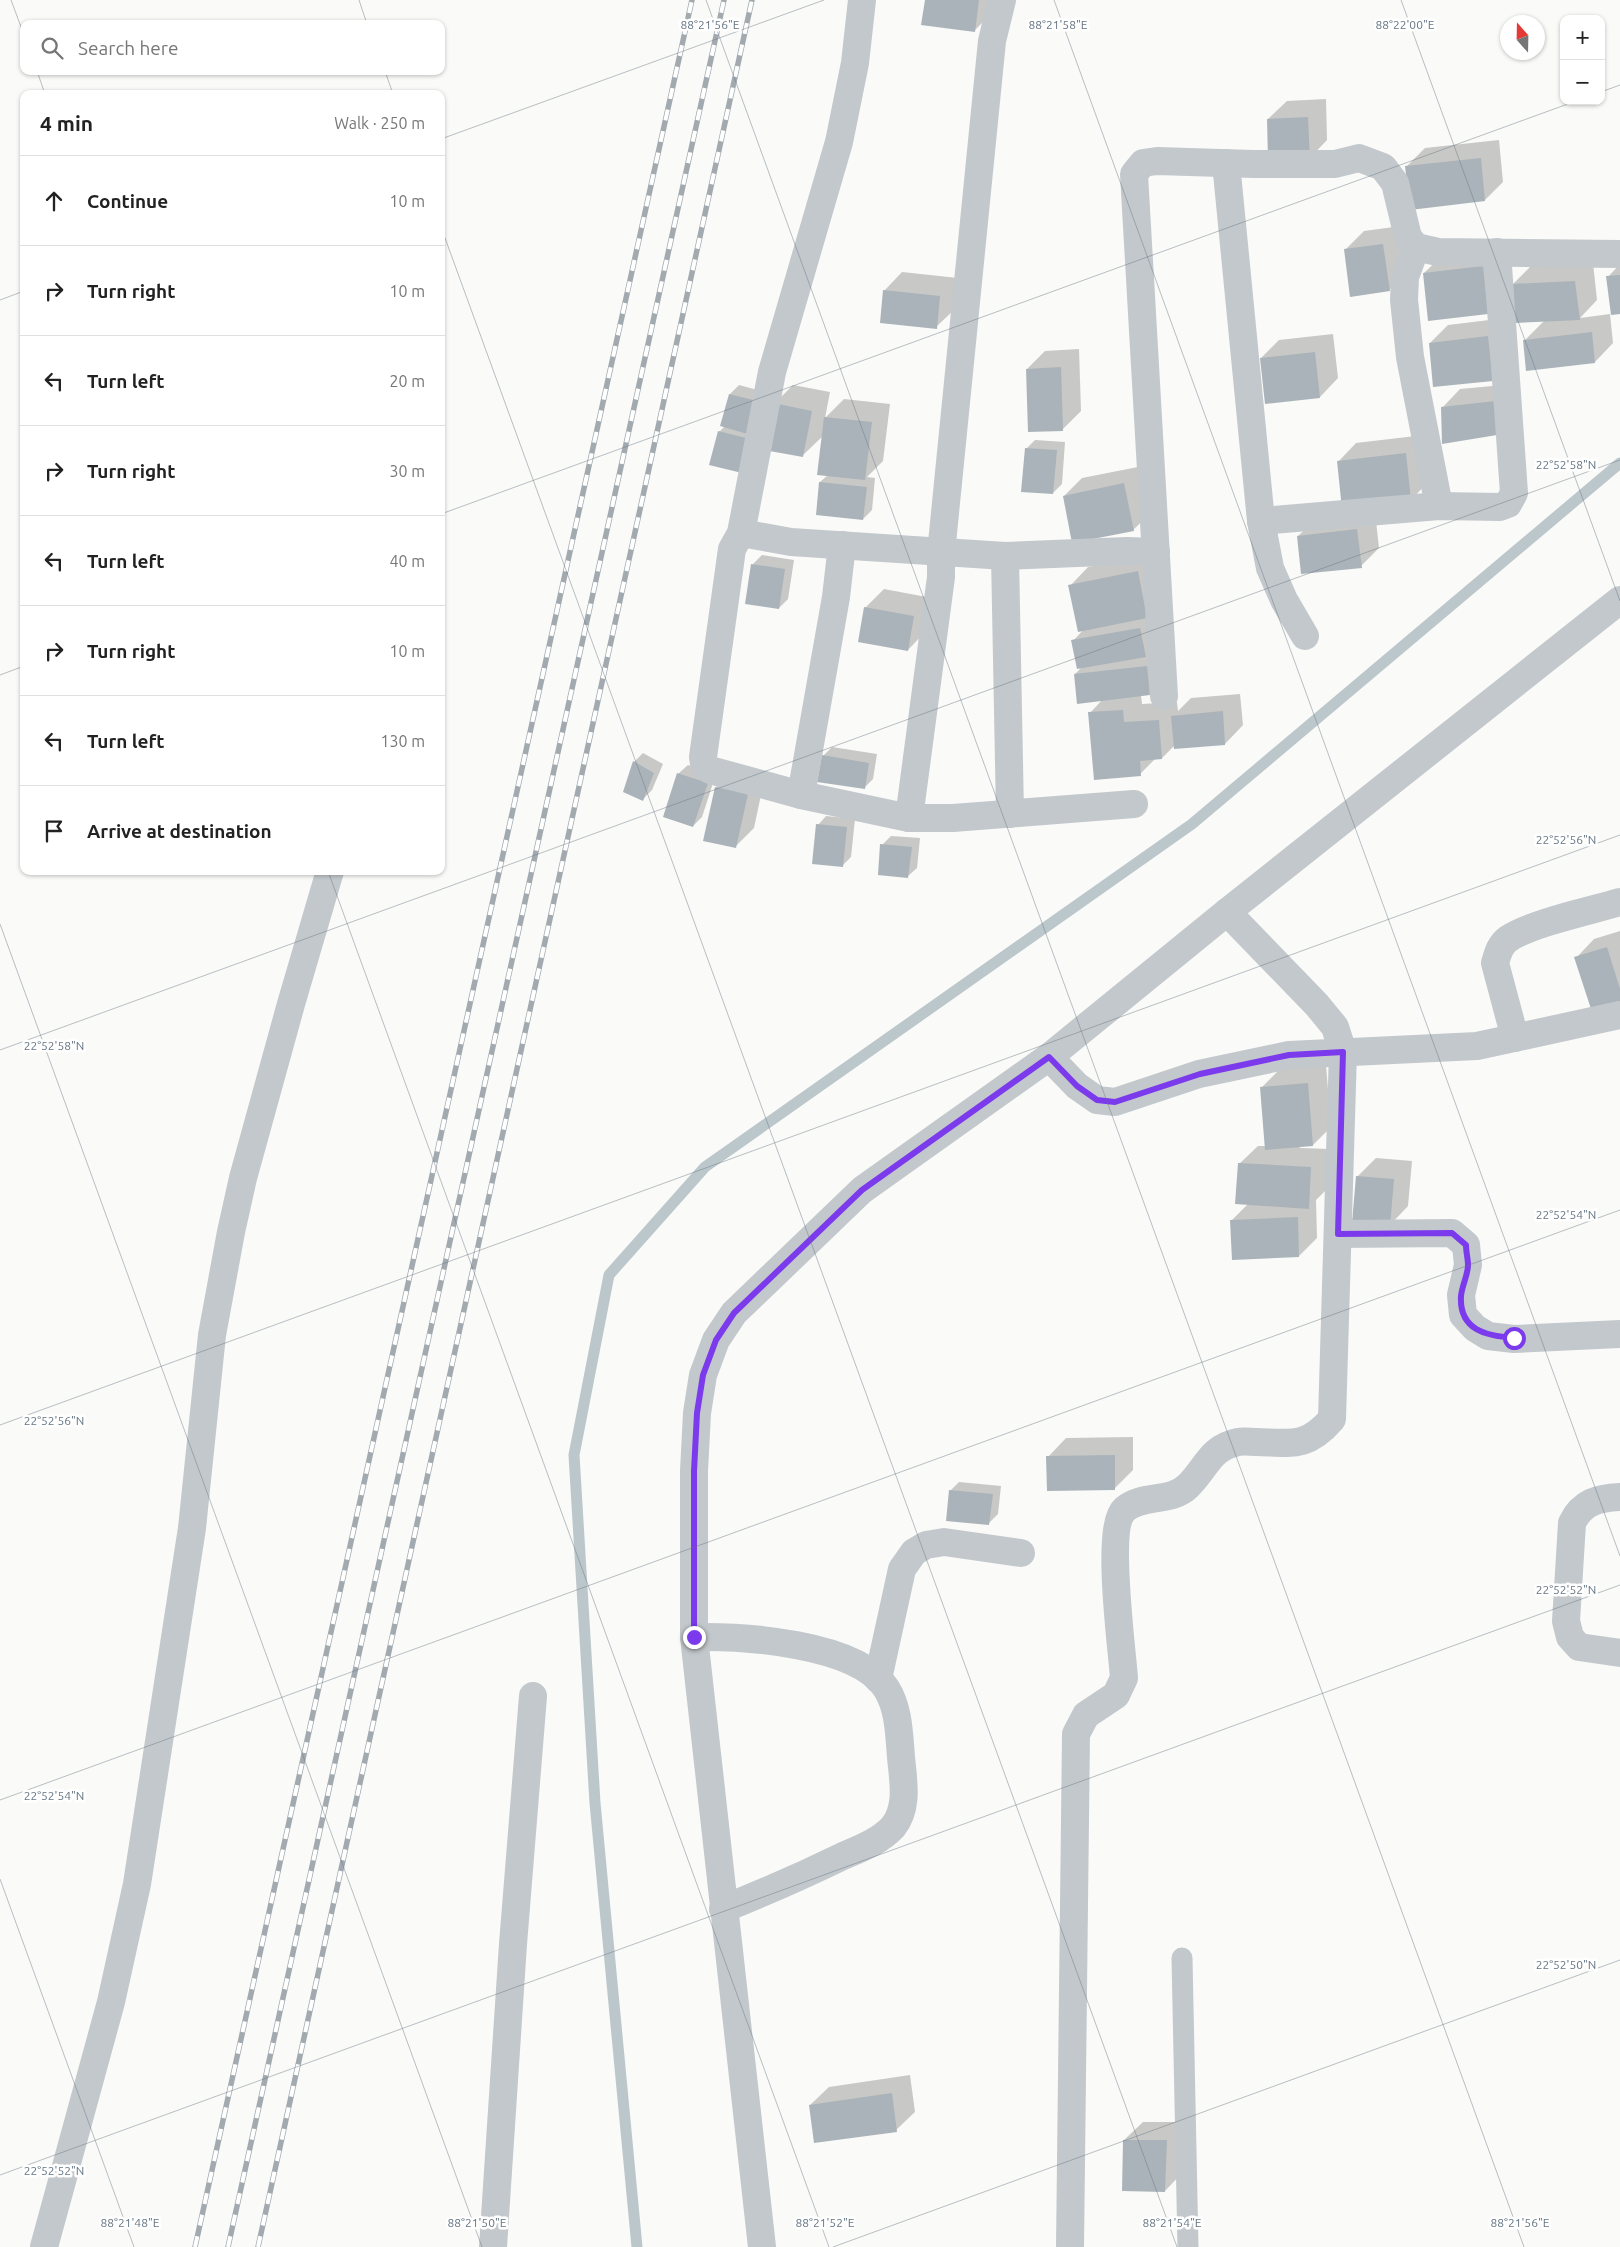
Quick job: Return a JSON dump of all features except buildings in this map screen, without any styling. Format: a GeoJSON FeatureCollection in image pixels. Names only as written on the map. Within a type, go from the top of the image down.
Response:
{"type":"FeatureCollection","features":[{"type":"Feature","properties":{"kind":"street"},"geometry":{"type":"LineString","coordinates":[[862,0],[855,63],[840,142],[772,372],[741,533],[732,549],[703,757],[704,764],[710,770],[801,795],[909,818],[1010,814],[1134,804]]}},
{"type":"Feature","properties":{"kind":"street"},"geometry":{"type":"LineString","coordinates":[[909,818],[942,577],[941,552],[992,41],[1002,0]]}},
{"type":"Feature","properties":{"kind":"street"},"geometry":{"type":"LineString","coordinates":[[1164,696],[1134,174],[1142,163],[1157,161],[1335,164],[1360,158],[1383,167],[1395,183],[1408,237],[1416,247],[1438,252],[1620,254]]}},
{"type":"Feature","properties":{"kind":"street"},"geometry":{"type":"LineString","coordinates":[[1226,163],[1262,521],[1270,568],[1284,600],[1305,636]]}},
{"type":"Feature","properties":{"kind":"street"},"geometry":{"type":"LineString","coordinates":[[1416,247],[1405,277],[1404,300],[1410,357],[1439,506]]}},
{"type":"Feature","properties":{"kind":"street"},"geometry":{"type":"LineString","coordinates":[[1262,521],[1439,506],[1500,507],[1508,504],[1514,493],[1497,252]]}},
{"type":"Feature","properties":{"kind":"street"},"geometry":{"type":"LineString","coordinates":[[741,533],[791,542],[1005,556],[1127,551],[1156,552]]}},
{"type":"Feature","properties":{"kind":"street"},"geometry":{"type":"LineString","coordinates":[[801,795],[836,597],[842,545]]}},
{"type":"Feature","properties":{"kind":"street"},"geometry":{"type":"LineString","coordinates":[[1005,556],[1010,814]]}},
{"type":"Feature","properties":{"kind":"street"},"geometry":{"type":"LineString","coordinates":[[762,2247],[694,1637],[694,1471],[697,1413],[703,1375],[716,1340],[734,1313],[862,1190],[1049,1057],[1227,912],[1620,600]]}},
{"type":"Feature","properties":{"kind":"street"},"geometry":{"type":"LineString","coordinates":[[44,2247],[111,2002],[137,1884],[192,1528],[212,1335],[231,1232],[243,1178],[268,1086],[329,875]]}},
{"type":"Feature","properties":{"kind":"street"},"geometry":{"type":"LineString","coordinates":[[1515,1038],[1495,962],[1498,950],[1507,940],[1525,930],[1620,902]]}},
{"type":"Feature","properties":{"kind":"street"},"geometry":{"type":"LineString","coordinates":[[1070,2247],[1076,1734],[1086,1715],[1116,1695],[1124,1678],[1114,1558],[1117,1524],[1123,1510],[1136,1502],[1168,1496],[1188,1487],[1217,1449],[1239,1442],[1294,1443],[1318,1435],[1332,1419],[1343,1052],[1335,1027],[1317,1005],[1227,912]]}},
{"type":"Feature","properties":{"kind":"street"},"geometry":{"type":"LineString","coordinates":[[1049,1057],[1077,1086],[1097,1100],[1115,1102],[1200,1074],[1289,1055],[1477,1046],[1620,1015]]}},
{"type":"Feature","properties":{"kind":"street"},"geometry":{"type":"LineString","coordinates":[[1338,1234],[1452,1233],[1466,1245],[1468,1266],[1461,1295],[1463,1315],[1475,1328],[1488,1336],[1514,1338],[1620,1334]]}},
{"type":"Feature","properties":{"kind":"street"},"geometry":{"type":"LineString","coordinates":[[1620,1497],[1590,1501],[1576,1514],[1572,1523],[1566,1622],[1570,1637],[1579,1647],[1620,1653]]}},
{"type":"Feature","properties":{"kind":"street"},"geometry":{"type":"LineString","coordinates":[[878,1679],[902,1570],[914,1552],[926,1545],[944,1542],[1022,1553]]}},
{"type":"Feature","properties":{"kind":"street"},"geometry":{"type":"LineString","coordinates":[[694,1637],[727,1636],[768,1640],[808,1648],[869,1669],[886,1688],[898,1721],[904,1802],[894,1826],[879,1839],[798,1878],[723,1909]]}},
{"type":"Feature","properties":{"kind":"street"},"geometry":{"type":"LineString","coordinates":[[493,2247],[513,1944],[533,1696]]}},
{"type":"Feature","properties":{"kind":"lane"},"geometry":{"type":"LineString","coordinates":[[1182,1958],[1188,2247]]}},
{"type":"Feature","properties":{"kind":"waterway"},"geometry":{"type":"LineString","coordinates":[[637,2247],[595,1803],[574,1455],[609,1275],[705,1167],[1192,824],[1620,463]]}},
{"type":"Feature","properties":{"kind":"railway"},"geometry":{"type":"LineString","coordinates":[[195,2247],[692,0]]}},
{"type":"Feature","properties":{"kind":"railway"},"geometry":{"type":"LineString","coordinates":[[228,2247],[724,0]]}},
{"type":"Feature","properties":{"kind":"railway"},"geometry":{"type":"LineString","coordinates":[[258,2247],[752,0]]}},
{"type":"Feature","properties":{"kind":"route"},"geometry":{"type":"LineString","coordinates":[[694,1637],[694,1471],[697,1413],[703,1375],[716,1340],[734,1313],[862,1190],[1049,1057],[1077,1086],[1097,1100],[1115,1102],[1200,1074],[1289,1055],[1343,1052],[1338,1234],[1452,1233],[1466,1245],[1468,1266],[1461,1295],[1463,1315],[1475,1328],[1488,1336],[1514,1338]]}}]}
